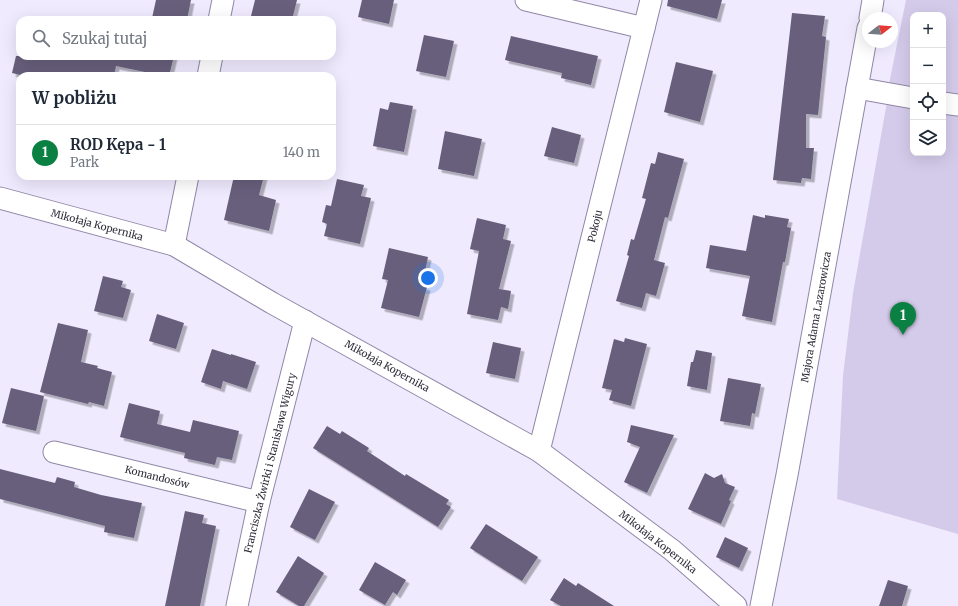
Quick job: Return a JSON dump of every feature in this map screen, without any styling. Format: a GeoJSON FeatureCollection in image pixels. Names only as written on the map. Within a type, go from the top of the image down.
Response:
{"type":"FeatureCollection","features":[{"type":"Feature","properties":{"kind":"street"},"geometry":{"type":"LineString","coordinates":[[221,16],[224,0]]}},
{"type":"Feature","properties":{"kind":"street"},"geometry":{"type":"LineString","coordinates":[[526,0],[644,28]]}},
{"type":"Feature","properties":{"kind":"street","name":"Pokoju"},"geometry":{"type":"LineString","coordinates":[[540,451],[651,0]]}},
{"type":"Feature","properties":{"kind":"street"},"geometry":{"type":"LineString","coordinates":[[871,12],[873,0]]}},
{"type":"Feature","properties":{"kind":"street","name":"Majora Adama Lazarowicza"},"geometry":{"type":"LineString","coordinates":[[762,606],[864,48]]}},
{"type":"Feature","properties":{"kind":"street"},"geometry":{"type":"LineString","coordinates":[[209,72],[211,60]]}},
{"type":"Feature","properties":{"kind":"street"},"geometry":{"type":"LineString","coordinates":[[857,88],[910,97]]}},
{"type":"Feature","properties":{"kind":"street"},"geometry":{"type":"LineString","coordinates":[[946,104],[958,106]]}},
{"type":"Feature","properties":{"kind":"street"},"geometry":{"type":"LineString","coordinates":[[174,245],[187,180]]}},
{"type":"Feature","properties":{"kind":"street","name":"Mikołaja Kopernika"},"geometry":{"type":"LineString","coordinates":[[0,198],[174,245],[305,321],[540,451],[672,550],[736,606]]}},
{"type":"Feature","properties":{"kind":"street","name":"Franciszka Żwirki i Stanisława Wigury"},"geometry":{"type":"LineString","coordinates":[[238,606],[259,502],[305,321]]}},
{"type":"Feature","properties":{"kind":"street","name":"Komandosów"},"geometry":{"type":"LineString","coordinates":[[54,452],[259,502]]}},
{"type":"Feature","properties":{"kind":"shaded area"},"geometry":{"type":"Polygon","coordinates":[[[906,0],[958,0],[958,96],[946,94],[946,12],[910,12],[910,88],[889,84],[896,48],[898,48],[898,40],[906,0]]]}},
{"type":"Feature","properties":{"kind":"shaded area"},"geometry":{"type":"Polygon","coordinates":[[[887,102],[910,106],[910,156],[946,156],[946,113],[958,115],[958,534],[837,499],[843,376],[853,293],[887,102]]]}},
{"type":"Feature","properties":{"kind":"building"},"geometry":{"type":"Polygon","coordinates":[[[156,0],[191,0],[188,16],[152,16],[156,0]]]}},
{"type":"Feature","properties":{"kind":"building"},"geometry":{"type":"Polygon","coordinates":[[[255,0],[297,0],[293,16],[251,16],[255,0]]]}},
{"type":"Feature","properties":{"kind":"building"},"geometry":{"type":"Polygon","coordinates":[[[362,0],[394,0],[389,24],[358,17],[362,0]]]}},
{"type":"Feature","properties":{"kind":"building"},"geometry":{"type":"Polygon","coordinates":[[[668,0],[722,0],[717,19],[667,6],[668,0]]]}},
{"type":"Feature","properties":{"kind":"building"},"geometry":{"type":"Polygon","coordinates":[[[792,13],[825,16],[822,36],[826,37],[818,115],[806,114],[806,148],[814,148],[811,179],[802,178],[801,183],[773,180],[792,13]]]}},
{"type":"Feature","properties":{"kind":"building"},"geometry":{"type":"Polygon","coordinates":[[[424,35],[454,41],[446,77],[416,71],[424,35]]]}},
{"type":"Feature","properties":{"kind":"building"},"geometry":{"type":"Polygon","coordinates":[[[511,36],[598,56],[591,85],[561,78],[562,73],[505,60],[511,36]]]}},
{"type":"Feature","properties":{"kind":"building"},"geometry":{"type":"Polygon","coordinates":[[[16,56],[16,60],[173,60],[170,72],[145,72],[116,66],[115,72],[12,73],[16,56]]]}},
{"type":"Feature","properties":{"kind":"building"},"geometry":{"type":"Polygon","coordinates":[[[676,62],[713,71],[700,122],[664,112],[676,62]]]}},
{"type":"Feature","properties":{"kind":"building"},"geometry":{"type":"Polygon","coordinates":[[[390,102],[413,106],[404,152],[373,146],[380,108],[388,110],[390,102]]]}},
{"type":"Feature","properties":{"kind":"building"},"geometry":{"type":"Polygon","coordinates":[[[552,127],[581,135],[574,163],[544,156],[552,127]]]}},
{"type":"Feature","properties":{"kind":"building"},"geometry":{"type":"Polygon","coordinates":[[[445,131],[482,139],[474,176],[438,169],[445,131]]]}},
{"type":"Feature","properties":{"kind":"building"},"geometry":{"type":"Polygon","coordinates":[[[658,152],[684,159],[668,218],[665,217],[654,260],[665,263],[656,296],[646,293],[642,308],[616,301],[629,256],[627,255],[631,239],[634,240],[646,199],[642,198],[651,163],[655,164],[658,152]]]}},
{"type":"Feature","properties":{"kind":"building"},"geometry":{"type":"Polygon","coordinates":[[[337,179],[364,185],[361,196],[371,198],[360,244],[324,236],[327,224],[322,222],[326,205],[331,206],[337,179]]]}},
{"type":"Feature","properties":{"kind":"building"},"geometry":{"type":"Polygon","coordinates":[[[233,180],[263,180],[259,195],[276,200],[269,231],[224,220],[233,180]]]}},
{"type":"Feature","properties":{"kind":"building"},"geometry":{"type":"Polygon","coordinates":[[[753,215],[765,218],[765,215],[789,219],[787,227],[791,228],[772,322],[742,316],[750,276],[706,268],[710,245],[746,251],[753,215]]]}},
{"type":"Feature","properties":{"kind":"building"},"geometry":{"type":"Polygon","coordinates":[[[477,218],[506,225],[503,239],[511,241],[499,289],[511,291],[508,309],[501,307],[498,320],[467,314],[479,251],[470,249],[477,218]]]}},
{"type":"Feature","properties":{"kind":"building"},"geometry":{"type":"Polygon","coordinates":[[[389,248],[428,257],[422,286],[427,287],[419,317],[381,308],[388,280],[382,279],[389,248]]]}},
{"type":"Feature","properties":{"kind":"building"},"geometry":{"type":"Polygon","coordinates":[[[103,276],[123,281],[121,287],[131,290],[123,318],[94,311],[103,276]]]}},
{"type":"Feature","properties":{"kind":"building"},"geometry":{"type":"Polygon","coordinates":[[[157,314],[184,323],[176,349],[149,341],[157,314]]]}},
{"type":"Feature","properties":{"kind":"building"},"geometry":{"type":"Polygon","coordinates":[[[58,323],[88,330],[81,362],[98,366],[97,368],[112,372],[104,406],[89,402],[88,404],[40,392],[58,323]]]}},
{"type":"Feature","properties":{"kind":"building"},"geometry":{"type":"Polygon","coordinates":[[[625,338],[647,344],[631,406],[609,400],[612,390],[602,388],[614,339],[624,342],[625,338]]]}},
{"type":"Feature","properties":{"kind":"building"},"geometry":{"type":"Polygon","coordinates":[[[493,342],[521,348],[515,379],[486,373],[493,342]]]}},
{"type":"Feature","properties":{"kind":"building"},"geometry":{"type":"Polygon","coordinates":[[[212,349],[256,362],[247,389],[223,381],[221,389],[201,382],[212,349]]]}},
{"type":"Feature","properties":{"kind":"building"},"geometry":{"type":"Polygon","coordinates":[[[696,350],[712,353],[707,390],[687,386],[691,362],[693,362],[696,350]]]}},
{"type":"Feature","properties":{"kind":"building"},"geometry":{"type":"Polygon","coordinates":[[[728,378],[761,384],[755,414],[752,413],[750,426],[720,421],[728,378]]]}},
{"type":"Feature","properties":{"kind":"building"},"geometry":{"type":"Polygon","coordinates":[[[11,388],[44,396],[36,431],[2,423],[11,388]]]}},
{"type":"Feature","properties":{"kind":"building"},"geometry":{"type":"Polygon","coordinates":[[[129,403],[160,411],[157,424],[190,432],[193,420],[239,431],[232,460],[217,457],[215,465],[184,458],[185,453],[120,437],[129,403]]]}},
{"type":"Feature","properties":{"kind":"building"},"geometry":{"type":"Polygon","coordinates":[[[631,425],[674,435],[647,493],[624,482],[640,447],[627,442],[631,425]]]}},
{"type":"Feature","properties":{"kind":"building"},"geometry":{"type":"Polygon","coordinates":[[[327,426],[340,434],[342,431],[369,448],[367,451],[405,476],[406,474],[449,500],[446,504],[451,507],[438,527],[313,448],[327,426]]]}},
{"type":"Feature","properties":{"kind":"building"},"geometry":{"type":"Polygon","coordinates":[[[0,469],[55,483],[57,477],[75,482],[74,487],[101,495],[142,503],[134,538],[104,532],[105,526],[0,499],[0,469]]]}},
{"type":"Feature","properties":{"kind":"building"},"geometry":{"type":"Polygon","coordinates":[[[705,473],[714,478],[722,474],[725,483],[735,487],[729,500],[731,501],[721,524],[688,509],[705,473]]]}},
{"type":"Feature","properties":{"kind":"building"},"geometry":{"type":"Polygon","coordinates":[[[309,489],[335,502],[315,540],[290,527],[309,489]]]}},
{"type":"Feature","properties":{"kind":"building"},"geometry":{"type":"Polygon","coordinates":[[[185,511],[204,515],[202,523],[216,526],[200,606],[165,606],[185,511]]]}},
{"type":"Feature","properties":{"kind":"building"},"geometry":{"type":"Polygon","coordinates":[[[486,524],[538,557],[522,581],[470,548],[486,524]]]}},
{"type":"Feature","properties":{"kind":"building"},"geometry":{"type":"Polygon","coordinates":[[[725,537],[748,548],[739,568],[716,557],[725,537]]]}},
{"type":"Feature","properties":{"kind":"building"},"geometry":{"type":"Polygon","coordinates":[[[298,556],[324,573],[304,606],[299,606],[276,592],[298,556]]]}},
{"type":"Feature","properties":{"kind":"building"},"geometry":{"type":"Polygon","coordinates":[[[375,562],[406,580],[397,595],[393,592],[385,605],[359,590],[375,562]]]}},
{"type":"Feature","properties":{"kind":"building"},"geometry":{"type":"Polygon","coordinates":[[[564,578],[576,586],[578,583],[614,606],[561,606],[550,600],[564,578]]]}},
{"type":"Feature","properties":{"kind":"building"},"geometry":{"type":"Polygon","coordinates":[[[888,580],[908,586],[902,606],[879,606],[888,580]]]}},
{"type":"Feature","properties":{"kind":"place","name":"ROD Kępa - 1"},"geometry":{"type":"Point","coordinates":[903,335]}}]}
